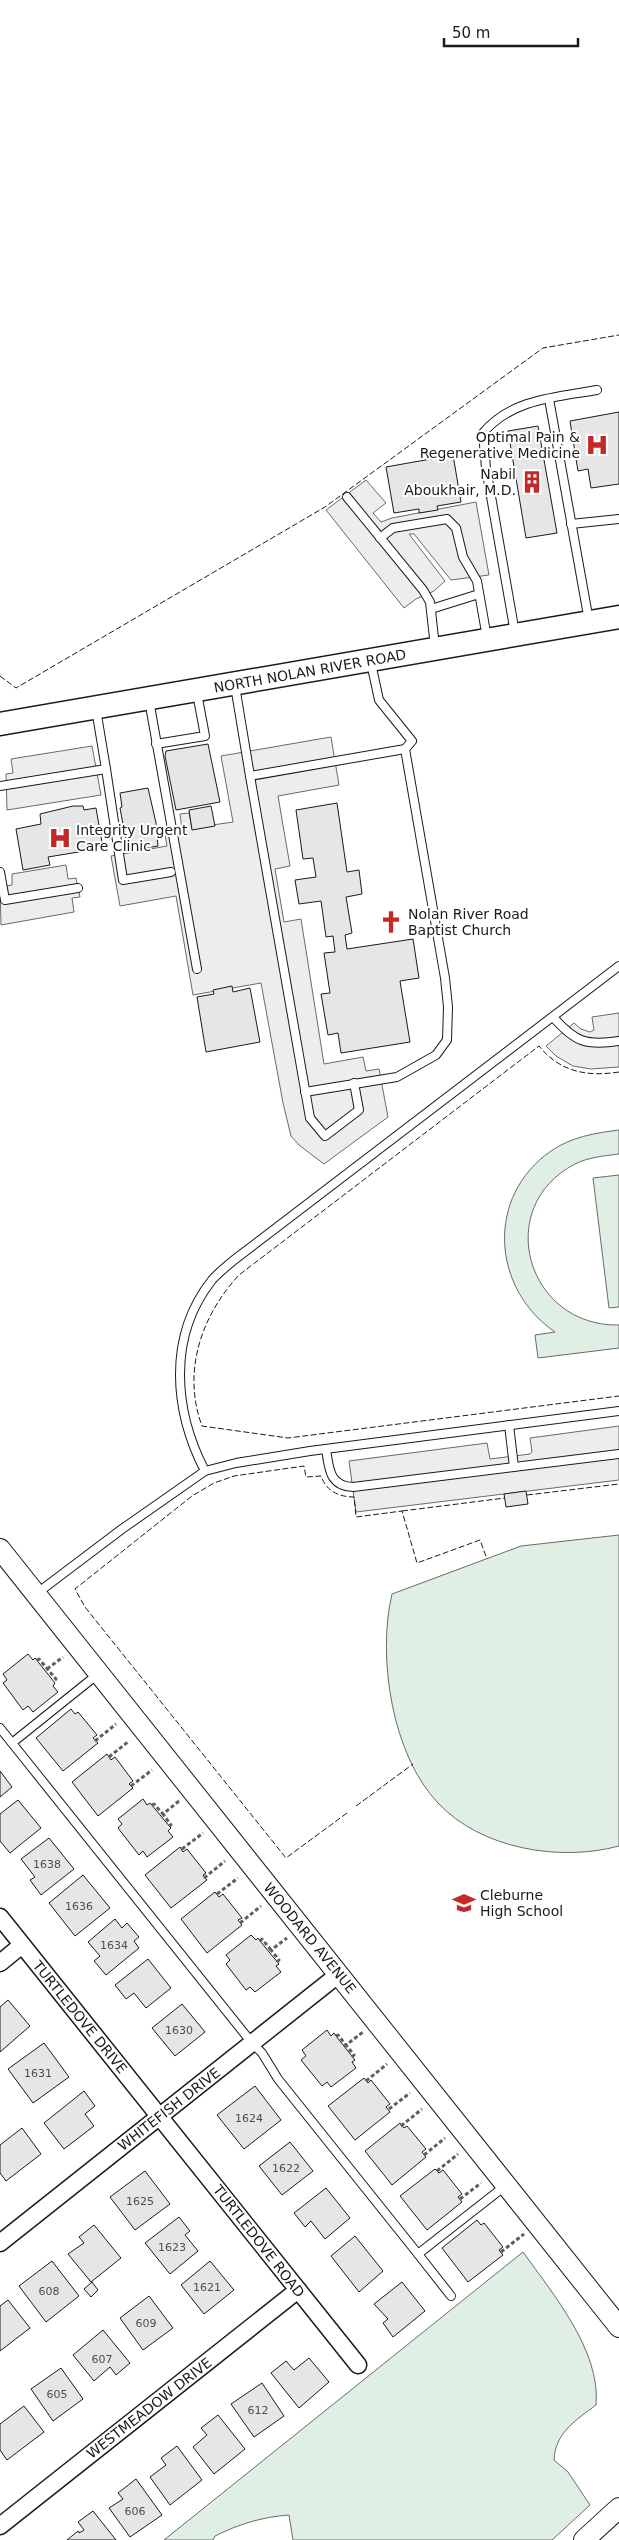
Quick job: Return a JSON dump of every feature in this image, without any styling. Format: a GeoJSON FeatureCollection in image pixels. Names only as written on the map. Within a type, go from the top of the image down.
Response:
{"type":"FeatureCollection","features":[{"type":"Feature","properties":{"kind":"main road","name":"NORTH NOLAN RIVER ROAD"},"geometry":{"type":"LineString","coordinates":[[0,724],[619,617]]}},
{"type":"Feature","properties":{"kind":"street","name":"WOODARD AVENUE"},"geometry":{"type":"LineString","coordinates":[[0,1549],[619,2328]]}},
{"type":"Feature","properties":{"kind":"street","name":"TURTLEDOVE DRIVE"},"geometry":{"type":"LineString","coordinates":[[0,1917],[160,2116]]}},
{"type":"Feature","properties":{"kind":"street"},"geometry":{"type":"LineString","coordinates":[[0,1963],[22,1945]]}},
{"type":"Feature","properties":{"kind":"street","name":"WHITEFISH DRIVE"},"geometry":{"type":"LineString","coordinates":[[0,2243],[339,1974]]}},
{"type":"Feature","properties":{"kind":"street","name":"TURTLEDOVE ROAD"},"geometry":{"type":"LineString","coordinates":[[160,2116],[358,2366]]}},
{"type":"Feature","properties":{"kind":"street","name":"WESTMEADOW DRIVE"},"geometry":{"type":"LineString","coordinates":[[0,2526],[298,2290]]}},
{"type":"Feature","properties":{"kind":"street"},"geometry":{"type":"LineString","coordinates":[[584,2540],[619,2508]]}},
{"type":"Feature","properties":{"kind":"lane"},"geometry":{"type":"LineString","coordinates":[[515,636],[486,468],[483,433],[491,423],[514,407],[598,390]]}},
{"type":"Feature","properties":{"kind":"lane"},"geometry":{"type":"LineString","coordinates":[[549,399],[589,623]]}},
{"type":"Feature","properties":{"kind":"lane"},"geometry":{"type":"LineString","coordinates":[[347,497],[423,590],[431,609],[435,650]]}},
{"type":"Feature","properties":{"kind":"lane"},"geometry":{"type":"LineString","coordinates":[[380,538],[393,528],[447,519],[456,528],[463,557],[477,582],[487,640]]}},
{"type":"Feature","properties":{"kind":"lane"},"geometry":{"type":"LineString","coordinates":[[572,524],[619,519]]}},
{"type":"Feature","properties":{"kind":"lane"},"geometry":{"type":"LineString","coordinates":[[431,609],[479,594]]}},
{"type":"Feature","properties":{"kind":"lane"},"geometry":{"type":"LineString","coordinates":[[250,776],[405,749],[412,741],[379,700],[370,661]]}},
{"type":"Feature","properties":{"kind":"lane"},"geometry":{"type":"LineString","coordinates":[[234,683],[310,1118],[325,1136],[359,1110],[354,1083]]}},
{"type":"Feature","properties":{"kind":"lane"},"geometry":{"type":"LineString","coordinates":[[156,744],[205,736],[197,690]]}},
{"type":"Feature","properties":{"kind":"lane"},"geometry":{"type":"LineString","coordinates":[[148,698],[197,969]]}},
{"type":"Feature","properties":{"kind":"lane"},"geometry":{"type":"LineString","coordinates":[[96,707],[123,880],[171,872]]}},
{"type":"Feature","properties":{"kind":"lane"},"geometry":{"type":"LineString","coordinates":[[305,1092],[397,1077],[436,1055],[447,1040],[448,1007],[445,978],[405,749]]}},
{"type":"Feature","properties":{"kind":"lane"},"geometry":{"type":"LineString","coordinates":[[0,786],[106,769]]}},
{"type":"Feature","properties":{"kind":"lane"},"geometry":{"type":"LineString","coordinates":[[0,872],[5,900],[78,888]]}},
{"type":"Feature","properties":{"kind":"lane"},"geometry":{"type":"LineString","coordinates":[[205,1471],[183,1417],[178,1378],[183,1341],[194,1309],[212,1280],[234,1260],[619,966]]}},
{"type":"Feature","properties":{"kind":"lane"},"geometry":{"type":"LineString","coordinates":[[553,1017],[566,1032],[585,1042],[619,1041]]}},
{"type":"Feature","properties":{"kind":"lane"},"geometry":{"type":"LineString","coordinates":[[36,1594],[129,1523],[205,1471],[244,1461],[326,1449],[619,1411]]}},
{"type":"Feature","properties":{"kind":"lane"},"geometry":{"type":"LineString","coordinates":[[509,1424],[514,1467]]}},
{"type":"Feature","properties":{"kind":"lane"},"geometry":{"type":"LineString","coordinates":[[326,1449],[332,1477],[336,1483],[344,1487],[619,1454]]}},
{"type":"Feature","properties":{"kind":"lane"},"geometry":{"type":"LineString","coordinates":[[12,1743],[99,1674]]}},
{"type":"Feature","properties":{"kind":"lane"},"geometry":{"type":"LineString","coordinates":[[0,1728],[252,2043],[262,2053],[283,2085],[451,2296]]}},
{"type":"Feature","properties":{"kind":"lane"},"geometry":{"type":"LineString","coordinates":[[418,2254],[500,2179]]}},
{"type":"Feature","properties":{"kind":"path"},"geometry":{"type":"LineString","coordinates":[[37,1660],[39,1659],[48,1669],[56,1679],[54,1681]]}},
{"type":"Feature","properties":{"kind":"path"},"geometry":{"type":"LineString","coordinates":[[96,1741],[130,1713]]}},
{"type":"Feature","properties":{"kind":"path"},"geometry":{"type":"LineString","coordinates":[[109,1757],[144,1730]]}},
{"type":"Feature","properties":{"kind":"path"},"geometry":{"type":"LineString","coordinates":[[131,1786],[166,1759]]}},
{"type":"Feature","properties":{"kind":"path"},"geometry":{"type":"LineString","coordinates":[[162,1814],[192,1791]]}},
{"type":"Feature","properties":{"kind":"path"},"geometry":{"type":"LineString","coordinates":[[152,1805],[154,1804],[171,1824],[169,1826]]}},
{"type":"Feature","properties":{"kind":"path"},"geometry":{"type":"LineString","coordinates":[[182,1849],[217,1822]]}},
{"type":"Feature","properties":{"kind":"path"},"geometry":{"type":"LineString","coordinates":[[204,1878],[239,1850]]}},
{"type":"Feature","properties":{"kind":"path"},"geometry":{"type":"LineString","coordinates":[[218,1894],[252,1866]]}},
{"type":"Feature","properties":{"kind":"path"},"geometry":{"type":"LineString","coordinates":[[240,1923],[275,1894]]}},
{"type":"Feature","properties":{"kind":"path"},"geometry":{"type":"LineString","coordinates":[[271,1950],[301,1927]]}},
{"type":"Feature","properties":{"kind":"path"},"geometry":{"type":"LineString","coordinates":[[260,1941],[262,1939],[271,1950],[279,1960],[277,1962]]}},
{"type":"Feature","properties":{"kind":"path"},"geometry":{"type":"LineString","coordinates":[[346,2045],[376,2022]]}},
{"type":"Feature","properties":{"kind":"path"},"geometry":{"type":"LineString","coordinates":[[336,2036],[338,2035],[354,2055],[352,2057]]}},
{"type":"Feature","properties":{"kind":"path"},"geometry":{"type":"LineString","coordinates":[[366,2081],[401,2053]]}},
{"type":"Feature","properties":{"kind":"path"},"geometry":{"type":"LineString","coordinates":[[389,2109],[424,2082]]}},
{"type":"Feature","properties":{"kind":"path"},"geometry":{"type":"LineString","coordinates":[[402,2126],[437,2098]]}},
{"type":"Feature","properties":{"kind":"path"},"geometry":{"type":"LineString","coordinates":[[424,2155],[459,2127]]}},
{"type":"Feature","properties":{"kind":"path"},"geometry":{"type":"LineString","coordinates":[[437,2171],[472,2143]]}},
{"type":"Feature","properties":{"kind":"path"},"geometry":{"type":"LineString","coordinates":[[460,2200],[500,2179]]}},
{"type":"Feature","properties":{"kind":"path"},"geometry":{"type":"LineString","coordinates":[[501,2252],[537,2225]]}},
{"type":"Feature","properties":{"kind":"green space"},"geometry":{"type":"Polygon","coordinates":[[[619,1130],[619,1154],[597,1157],[575,1164],[549,1183],[534,1208],[528,1234],[531,1261],[543,1286],[562,1307],[587,1320],[619,1325],[619,1348],[538,1358],[535,1335],[555,1332],[534,1314],[519,1292],[509,1268],[505,1243],[507,1217],[515,1193],[530,1170],[559,1146],[584,1136],[619,1130]]]}},
{"type":"Feature","properties":{"kind":"green space"},"geometry":{"type":"Polygon","coordinates":[[[619,1175],[619,1307],[609,1308],[593,1178],[619,1175]]]}},
{"type":"Feature","properties":{"kind":"green space"},"geometry":{"type":"Polygon","coordinates":[[[619,1535],[619,1846],[596,1851],[547,1852],[499,1841],[476,1831],[456,1819],[438,1803],[422,1783],[409,1759],[399,1732],[392,1704],[386,1646],[392,1594],[521,1546],[619,1535]]]}},
{"type":"Feature","properties":{"kind":"green space"},"geometry":{"type":"Polygon","coordinates":[[[523,2252],[573,2324],[591,2364],[596,2385],[596,2405],[574,2422],[562,2435],[555,2450],[554,2460],[568,2472],[590,2505],[552,2540],[293,2540],[289,2515],[260,2519],[215,2536],[213,2540],[164,2540],[523,2252]]]}},
{"type":"Feature","properties":{"kind":"shaded area"},"geometry":{"type":"Polygon","coordinates":[[[366,480],[386,503],[373,513],[381,522],[392,518],[476,502],[489,575],[451,580],[414,534],[409,534],[445,581],[434,591],[416,599],[404,608],[326,510],[366,480]]]}},
{"type":"Feature","properties":{"kind":"shaded area"},"geometry":{"type":"Polygon","coordinates":[[[331,737],[339,785],[278,796],[290,866],[275,869],[284,922],[301,919],[324,1064],[363,1057],[366,1071],[379,1069],[388,1117],[324,1164],[299,1145],[291,1136],[283,1103],[261,983],[193,995],[176,896],[120,906],[111,856],[167,846],[165,834],[182,830],[180,814],[189,813],[192,828],[233,822],[221,756],[331,737]]]}},
{"type":"Feature","properties":{"kind":"shaded area"},"geometry":{"type":"Polygon","coordinates":[[[92,746],[101,795],[7,810],[6,774],[13,773],[11,759],[92,746]]]}},
{"type":"Feature","properties":{"kind":"shaded area"},"geometry":{"type":"Polygon","coordinates":[[[66,865],[68,879],[76,878],[80,897],[72,898],[74,912],[1,925],[0,887],[12,885],[12,874],[66,865]]]}},
{"type":"Feature","properties":{"kind":"shaded area"},"geometry":{"type":"Polygon","coordinates":[[[619,1013],[619,1067],[591,1069],[573,1066],[556,1056],[546,1046],[574,1023],[581,1029],[590,1032],[594,1030],[592,1017],[619,1013]]]}},
{"type":"Feature","properties":{"kind":"shaded area"},"geometry":{"type":"Polygon","coordinates":[[[619,1426],[619,1480],[356,1512],[349,1461],[487,1443],[490,1459],[530,1454],[532,1452],[530,1438],[619,1426]]]}},
{"type":"Feature","properties":{"kind":"building","name":"Optimal Pain & Regenerative Medicine"},"geometry":{"type":"Polygon","coordinates":[[[619,412],[619,484],[591,488],[588,469],[578,471],[570,421],[619,412]]]}},
{"type":"Feature","properties":{"kind":"building","name":"Nabil Aboukhair, M.D."},"geometry":{"type":"Polygon","coordinates":[[[538,426],[557,533],[526,538],[508,431],[538,426]]]}},
{"type":"Feature","properties":{"kind":"building"},"geometry":{"type":"Polygon","coordinates":[[[453,455],[461,502],[437,506],[438,510],[419,513],[419,509],[394,513],[386,467],[453,455]]]}},
{"type":"Feature","properties":{"kind":"building"},"geometry":{"type":"Polygon","coordinates":[[[208,744],[220,802],[176,810],[165,756],[166,751],[208,744]]]}},
{"type":"Feature","properties":{"kind":"building"},"geometry":{"type":"Polygon","coordinates":[[[148,788],[159,836],[157,836],[158,846],[130,851],[129,841],[126,841],[120,808],[122,807],[120,793],[148,788]]]}},
{"type":"Feature","properties":{"kind":"building"},"geometry":{"type":"Polygon","coordinates":[[[337,803],[347,872],[359,870],[362,894],[346,897],[352,933],[345,935],[347,949],[413,939],[419,978],[400,981],[410,1042],[341,1053],[338,1033],[328,1035],[321,994],[330,993],[324,953],[335,952],[333,936],[326,937],[321,901],[299,904],[295,880],[316,877],[313,858],[303,859],[296,810],[337,803]]]}},
{"type":"Feature","properties":{"kind":"building","name":"Integrity Urgent Care Clinic"},"geometry":{"type":"Polygon","coordinates":[[[73,806],[83,806],[84,810],[96,808],[103,848],[48,857],[50,865],[23,870],[16,829],[41,824],[40,814],[73,806]]]}},
{"type":"Feature","properties":{"kind":"building"},"geometry":{"type":"Polygon","coordinates":[[[211,806],[215,826],[192,830],[189,810],[211,806]]]}},
{"type":"Feature","properties":{"kind":"building"},"geometry":{"type":"Polygon","coordinates":[[[232,986],[233,992],[250,988],[260,1042],[206,1052],[197,997],[214,994],[213,990],[232,986]]]}},
{"type":"Feature","properties":{"kind":"building"},"geometry":{"type":"Polygon","coordinates":[[[526,1491],[528,1504],[506,1507],[504,1494],[526,1491]]]}},
{"type":"Feature","properties":{"kind":"building"},"geometry":{"type":"Polygon","coordinates":[[[28,1654],[33,1660],[35,1658],[55,1683],[53,1686],[58,1692],[33,1712],[28,1706],[23,1710],[3,1683],[7,1680],[3,1674],[28,1654]]]}},
{"type":"Feature","properties":{"kind":"building"},"geometry":{"type":"Polygon","coordinates":[[[71,1709],[75,1714],[78,1712],[97,1735],[93,1738],[98,1743],[63,1771],[36,1738],[71,1709]]]}},
{"type":"Feature","properties":{"kind":"building"},"geometry":{"type":"Polygon","coordinates":[[[107,1754],[111,1760],[115,1757],[133,1781],[129,1784],[133,1788],[98,1816],[72,1782],[107,1754]]]}},
{"type":"Feature","properties":{"kind":"building"},"geometry":{"type":"Polygon","coordinates":[[[0,1771],[12,1787],[0,1797],[0,1771]]]}},
{"type":"Feature","properties":{"kind":"building"},"geometry":{"type":"Polygon","coordinates":[[[143,1799],[147,1805],[150,1803],[171,1828],[168,1831],[173,1837],[147,1857],[143,1851],[139,1855],[118,1828],[122,1824],[118,1819],[143,1799]]]}},
{"type":"Feature","properties":{"kind":"building"},"geometry":{"type":"Polygon","coordinates":[[[18,1800],[41,1828],[10,1853],[0,1841],[0,1814],[18,1800]]]}},
{"type":"Feature","properties":{"kind":"building"},"geometry":{"type":"Polygon","coordinates":[[[49,1838],[74,1869],[41,1895],[30,1880],[35,1877],[21,1859],[49,1838]]]}},
{"type":"Feature","properties":{"kind":"building"},"geometry":{"type":"Polygon","coordinates":[[[180,1847],[183,1852],[187,1849],[206,1873],[203,1875],[207,1880],[171,1908],[145,1875],[180,1847]]]}},
{"type":"Feature","properties":{"kind":"building"},"geometry":{"type":"Polygon","coordinates":[[[83,1875],[110,1908],[75,1936],[49,1903],[83,1875]]]}},
{"type":"Feature","properties":{"kind":"building"},"geometry":{"type":"Polygon","coordinates":[[[215,1892],[219,1897],[223,1894],[242,1918],[238,1920],[242,1925],[207,1953],[181,1919],[215,1892]]]}},
{"type":"Feature","properties":{"kind":"building"},"geometry":{"type":"Polygon","coordinates":[[[115,1919],[122,1928],[127,1923],[139,1937],[134,1941],[139,1948],[106,1975],[94,1961],[100,1956],[88,1942],[115,1919]]]}},
{"type":"Feature","properties":{"kind":"building"},"geometry":{"type":"Polygon","coordinates":[[[251,1935],[256,1940],[258,1938],[279,1964],[276,1966],[281,1972],[255,1992],[250,1987],[246,1990],[226,1964],[230,1960],[226,1955],[251,1935]]]}},
{"type":"Feature","properties":{"kind":"building"},"geometry":{"type":"Polygon","coordinates":[[[148,1959],[171,1988],[146,2008],[134,1993],[126,1999],[115,1985],[148,1959]]]}},
{"type":"Feature","properties":{"kind":"building"},"geometry":{"type":"Polygon","coordinates":[[[8,2000],[30,2026],[0,2052],[0,2007],[8,2000]]]}},
{"type":"Feature","properties":{"kind":"building"},"geometry":{"type":"Polygon","coordinates":[[[182,2004],[205,2032],[175,2056],[152,2028],[182,2004]]]}},
{"type":"Feature","properties":{"kind":"building"},"geometry":{"type":"Polygon","coordinates":[[[327,2030],[331,2036],[334,2033],[355,2060],[352,2062],[356,2068],[331,2087],[327,2082],[322,2086],[301,2060],[306,2056],[302,2050],[327,2030]]]}},
{"type":"Feature","properties":{"kind":"building"},"geometry":{"type":"Polygon","coordinates":[[[44,2043],[69,2077],[33,2103],[8,2069],[44,2043]]]}},
{"type":"Feature","properties":{"kind":"building"},"geometry":{"type":"Polygon","coordinates":[[[364,2078],[368,2083],[371,2080],[390,2104],[386,2107],[390,2112],[355,2140],[328,2106],[364,2078]]]}},
{"type":"Feature","properties":{"kind":"building"},"geometry":{"type":"Polygon","coordinates":[[[255,2086],[281,2120],[244,2149],[217,2115],[255,2086]]]}},
{"type":"Feature","properties":{"kind":"building"},"geometry":{"type":"Polygon","coordinates":[[[84,2091],[95,2106],[85,2114],[94,2126],[64,2149],[44,2123],[84,2091]]]}},
{"type":"Feature","properties":{"kind":"building"},"geometry":{"type":"Polygon","coordinates":[[[400,2123],[404,2128],[407,2126],[426,2149],[422,2152],[426,2157],[392,2185],[365,2151],[400,2123]]]}},
{"type":"Feature","properties":{"kind":"building"},"geometry":{"type":"Polygon","coordinates":[[[22,2128],[41,2154],[6,2181],[0,2173],[0,2145],[22,2128]]]}},
{"type":"Feature","properties":{"kind":"building"},"geometry":{"type":"Polygon","coordinates":[[[290,2142],[313,2171],[282,2195],[259,2166],[290,2142]]]}},
{"type":"Feature","properties":{"kind":"building"},"geometry":{"type":"Polygon","coordinates":[[[435,2169],[439,2173],[443,2170],[462,2194],[458,2197],[462,2202],[427,2230],[400,2196],[435,2169]]]}},
{"type":"Feature","properties":{"kind":"building"},"geometry":{"type":"Polygon","coordinates":[[[145,2171],[170,2204],[135,2230],[110,2197],[145,2171]]]}},
{"type":"Feature","properties":{"kind":"building"},"geometry":{"type":"Polygon","coordinates":[[[326,2188],[350,2218],[325,2239],[311,2221],[305,2227],[294,2213],[326,2188]]]}},
{"type":"Feature","properties":{"kind":"building"},"geometry":{"type":"Polygon","coordinates":[[[179,2217],[190,2231],[185,2235],[198,2251],[170,2274],[145,2243],[179,2217]]]}},
{"type":"Feature","properties":{"kind":"building"},"geometry":{"type":"Polygon","coordinates":[[[477,2220],[481,2225],[484,2223],[503,2247],[499,2250],[503,2255],[468,2282],[442,2248],[477,2220]]]}},
{"type":"Feature","properties":{"kind":"building"},"geometry":{"type":"Polygon","coordinates":[[[94,2225],[121,2258],[91,2282],[68,2254],[84,2243],[79,2237],[94,2225]]]}},
{"type":"Feature","properties":{"kind":"building"},"geometry":{"type":"Polygon","coordinates":[[[355,2236],[383,2271],[359,2292],[331,2256],[355,2236]]]}},
{"type":"Feature","properties":{"kind":"building"},"geometry":{"type":"Polygon","coordinates":[[[52,2261],[79,2296],[46,2322],[19,2286],[52,2261]]]}},
{"type":"Feature","properties":{"kind":"building"},"geometry":{"type":"Polygon","coordinates":[[[210,2261],[234,2290],[204,2314],[181,2285],[210,2261]]]}},
{"type":"Feature","properties":{"kind":"building"},"geometry":{"type":"Polygon","coordinates":[[[92,2282],[98,2290],[91,2297],[84,2289],[92,2282]]]}},
{"type":"Feature","properties":{"kind":"building"},"geometry":{"type":"Polygon","coordinates":[[[402,2282],[425,2311],[393,2337],[383,2323],[388,2319],[374,2304],[402,2282]]]}},
{"type":"Feature","properties":{"kind":"building"},"geometry":{"type":"Polygon","coordinates":[[[149,2296],[173,2328],[143,2350],[120,2318],[149,2296]]]}},
{"type":"Feature","properties":{"kind":"building"},"geometry":{"type":"Polygon","coordinates":[[[8,2300],[30,2328],[0,2351],[0,2306],[8,2300]]]}},
{"type":"Feature","properties":{"kind":"building"},"geometry":{"type":"Polygon","coordinates":[[[103,2330],[130,2363],[116,2375],[110,2367],[94,2381],[73,2355],[103,2330]]]}},
{"type":"Feature","properties":{"kind":"building"},"geometry":{"type":"Polygon","coordinates":[[[309,2358],[329,2382],[299,2408],[271,2373],[286,2361],[294,2370],[309,2358]]]}},
{"type":"Feature","properties":{"kind":"building"},"geometry":{"type":"Polygon","coordinates":[[[61,2368],[83,2399],[53,2421],[31,2389],[61,2368]]]}},
{"type":"Feature","properties":{"kind":"building"},"geometry":{"type":"Polygon","coordinates":[[[262,2383],[284,2416],[254,2437],[231,2404],[262,2383]]]}},
{"type":"Feature","properties":{"kind":"building"},"geometry":{"type":"Polygon","coordinates":[[[24,2406],[44,2432],[7,2460],[0,2450],[0,2424],[24,2406]]]}},
{"type":"Feature","properties":{"kind":"building"},"geometry":{"type":"Polygon","coordinates":[[[218,2415],[245,2449],[214,2474],[193,2447],[207,2435],[201,2428],[218,2415]]]}},
{"type":"Feature","properties":{"kind":"building"},"geometry":{"type":"Polygon","coordinates":[[[177,2446],[202,2480],[170,2505],[150,2477],[166,2465],[161,2458],[177,2446]]]}},
{"type":"Feature","properties":{"kind":"building"},"geometry":{"type":"Polygon","coordinates":[[[136,2479],[162,2515],[130,2537],[109,2508],[123,2499],[118,2493],[136,2479]]]}},
{"type":"Feature","properties":{"kind":"building"},"geometry":{"type":"Polygon","coordinates":[[[93,2511],[116,2540],[67,2540],[78,2531],[79,2533],[84,2530],[78,2522],[93,2511]]]}},
{"type":"Feature","properties":{"kind":"fence"},"geometry":{"type":"LineString","coordinates":[[0,676],[16,688],[325,507],[543,348],[619,335]]}},
{"type":"Feature","properties":{"kind":"fence"},"geometry":{"type":"LineString","coordinates":[[619,1072],[596,1074],[575,1071],[556,1062],[539,1046],[239,1275],[214,1308],[205,1327],[195,1365],[194,1385],[196,1406],[202,1426],[288,1438],[619,1396]]}},
{"type":"Feature","properties":{"kind":"fence"},"geometry":{"type":"LineString","coordinates":[[347,1813],[286,1858],[85,1607],[75,1589],[192,1496],[214,1483],[234,1476],[304,1466],[306,1477],[321,1476],[326,1486],[334,1492],[343,1496],[354,1497],[356,1517],[402,1511],[417,1563],[480,1540],[487,1559]]}},
{"type":"Feature","properties":{"kind":"fence"},"geometry":{"type":"LineString","coordinates":[[527,1495],[619,1484]]}},
{"type":"Feature","properties":{"kind":"fence"},"geometry":{"type":"LineString","coordinates":[[402,1511],[505,1498]]}},
{"type":"Feature","properties":{"kind":"fence"},"geometry":{"type":"LineString","coordinates":[[356,1806],[413,1764]]}},
{"type":"Feature","properties":{"kind":"place","name":"Optimal Pain & Regenerative Medicine"},"geometry":{"type":"Point","coordinates":[597,445]}},
{"type":"Feature","properties":{"kind":"place","name":"Nabil Aboukhair, M.D."},"geometry":{"type":"Point","coordinates":[532,482]}},
{"type":"Feature","properties":{"kind":"place","name":"Integrity Urgent Care Clinic"},"geometry":{"type":"Point","coordinates":[60,838]}},
{"type":"Feature","properties":{"kind":"place","name":"Nolan River Road Baptist Church"},"geometry":{"type":"Point","coordinates":[391,922]}},
{"type":"Feature","properties":{"kind":"place","name":"Cleburne High School"},"geometry":{"type":"Point","coordinates":[464,1903]}}]}
